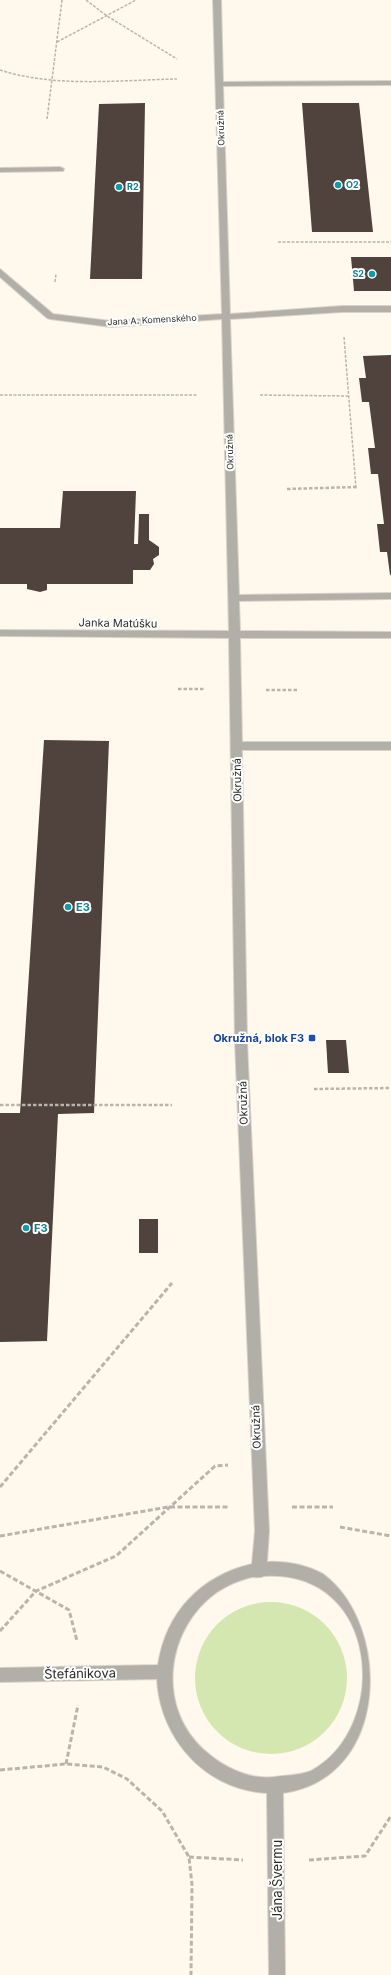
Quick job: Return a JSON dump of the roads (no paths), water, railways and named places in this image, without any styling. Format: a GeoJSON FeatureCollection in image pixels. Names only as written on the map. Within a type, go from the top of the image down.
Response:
{"type":"FeatureCollection","features":[{"type":"Feature","properties":{"kind":"street","name":"Okružná"},"geometry":{"type":"LineString","coordinates":[[217,0],[235,636],[241,1041],[262,1531],[259,1571]]}},
{"type":"Feature","properties":{"kind":"street"},"geometry":{"type":"LineString","coordinates":[[220,84],[391,83]]}},
{"type":"Feature","properties":{"kind":"street"},"geometry":{"type":"LineString","coordinates":[[0,170],[60,169]]}},
{"type":"Feature","properties":{"kind":"street","name":"Jana A. Komenského"},"geometry":{"type":"LineString","coordinates":[[0,272],[50,316],[111,324],[225,317]]}},
{"type":"Feature","properties":{"kind":"street"},"geometry":{"type":"LineString","coordinates":[[225,317],[342,309],[391,309]]}},
{"type":"Feature","properties":{"kind":"street"},"geometry":{"type":"LineString","coordinates":[[234,598],[391,596]]}},
{"type":"Feature","properties":{"kind":"street","name":"Janka Matúšku"},"geometry":{"type":"LineString","coordinates":[[0,633],[235,636]]}},
{"type":"Feature","properties":{"kind":"street"},"geometry":{"type":"LineString","coordinates":[[235,636],[391,635]]}},
{"type":"Feature","properties":{"kind":"street"},"geometry":{"type":"LineString","coordinates":[[237,746],[391,746]]}},
{"type":"Feature","properties":{"kind":"street"},"geometry":{"type":"LineString","coordinates":[[259,1571],[288,1571],[317,1580],[343,1595],[363,1617],[377,1643],[388,1672],[376,1720],[364,1741],[347,1759],[325,1773],[301,1781],[275,1784],[245,1780],[231,1775],[217,1769],[194,1750],[176,1726],[165,1700],[161,1672],[167,1642],[180,1615],[202,1593],[229,1578],[259,1571]]}},
{"type":"Feature","properties":{"kind":"street","name":"Štefánikova"},"geometry":{"type":"LineString","coordinates":[[0,1675],[161,1672]]}},
{"type":"Feature","properties":{"kind":"street","name":"Jána Švermu"},"geometry":{"type":"LineString","coordinates":[[275,1784],[277,1975]]}},
{"type":"Feature","properties":{"kind":"place","name":"O2"},"geometry":{"type":"Point","coordinates":[338,185]}},
{"type":"Feature","properties":{"kind":"place","name":"R2"},"geometry":{"type":"Point","coordinates":[119,187]}},
{"type":"Feature","properties":{"kind":"place","name":"S2"},"geometry":{"type":"Point","coordinates":[372,274]}},
{"type":"Feature","properties":{"kind":"place","name":"E3"},"geometry":{"type":"Point","coordinates":[68,907]}},
{"type":"Feature","properties":{"kind":"place","name":"Okružná, blok F3"},"geometry":{"type":"Point","coordinates":[312,1038]}},
{"type":"Feature","properties":{"kind":"place","name":"F3"},"geometry":{"type":"Point","coordinates":[26,1228]}}]}
